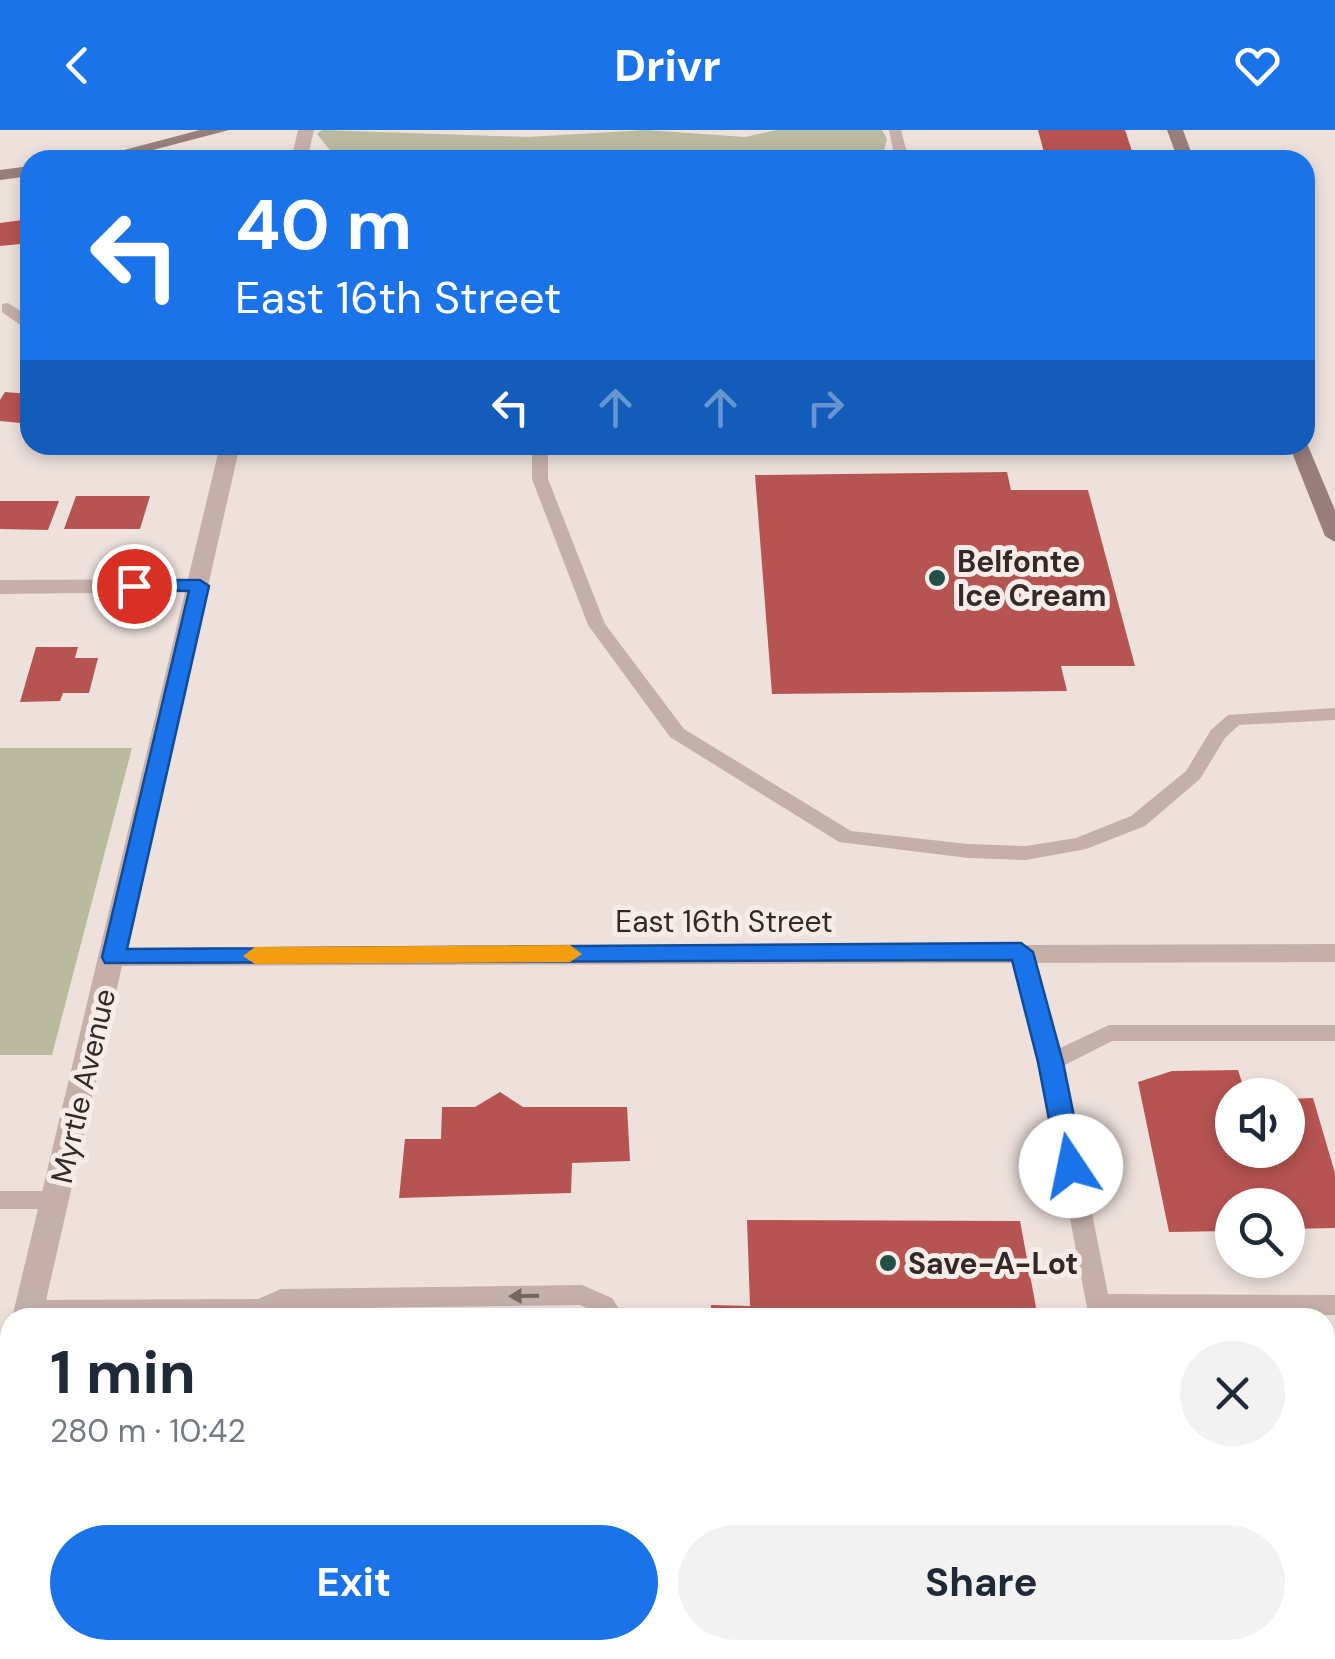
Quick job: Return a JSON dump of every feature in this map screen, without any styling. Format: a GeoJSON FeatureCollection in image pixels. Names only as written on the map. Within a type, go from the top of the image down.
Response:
{"type":"FeatureCollection","features":[{"type":"Feature","properties":{"kind":"main road"},"geometry":{"type":"LineString","coordinates":[[136,150],[221,130]]}},
{"type":"Feature","properties":{"kind":"main road"},"geometry":{"type":"LineString","coordinates":[[1303,455],[1335,536]]}},
{"type":"Feature","properties":{"kind":"street"},"geometry":{"type":"LineString","coordinates":[[8,308],[20,318]]}},
{"type":"Feature","properties":{"kind":"street","name":"Myrtle Avenue"},"geometry":{"type":"LineString","coordinates":[[29,1308],[228,455]]}},
{"type":"Feature","properties":{"kind":"street"},"geometry":{"type":"LineString","coordinates":[[0,588],[200,586]]}},
{"type":"Feature","properties":{"kind":"street","name":"East 16th Street"},"geometry":{"type":"LineString","coordinates":[[114,957],[1335,953]]}},
{"type":"Feature","properties":{"kind":"lane"},"geometry":{"type":"LineString","coordinates":[[540,455],[540,479],[597,626],[677,733],[846,837],[1026,853],[1079,844],[1138,821],[1193,775],[1218,734],[1234,718],[1335,714]]}},
{"type":"Feature","properties":{"kind":"lane"},"geometry":{"type":"LineString","coordinates":[[1021,952],[1051,1062],[1098,1308]]}},
{"type":"Feature","properties":{"kind":"lane"},"geometry":{"type":"LineString","coordinates":[[1051,1062],[1109,1033],[1335,1033]]}},
{"type":"Feature","properties":{"kind":"lane"},"geometry":{"type":"LineString","coordinates":[[0,1200],[56,1200]]}},
{"type":"Feature","properties":{"kind":"lane"},"geometry":{"type":"LineString","coordinates":[[266,1308],[280,1299],[582,1296],[607,1308]]}},
{"type":"Feature","properties":{"kind":"lane"},"geometry":{"type":"LineString","coordinates":[[1217,1308],[1335,1305]]}},
{"type":"Feature","properties":{"kind":"green space"},"geometry":{"type":"Polygon","coordinates":[[[322,130],[528,137],[646,130],[745,137],[777,130],[882,130],[887,139],[884,150],[330,150],[317,134],[322,130]]]}},
{"type":"Feature","properties":{"kind":"green space"},"geometry":{"type":"Polygon","coordinates":[[[0,748],[132,748],[52,1055],[0,1055],[0,748]]]}},
{"type":"Feature","properties":{"kind":"building"},"geometry":{"type":"Polygon","coordinates":[[[1038,130],[1125,130],[1132,150],[1043,150],[1038,130]]]}},
{"type":"Feature","properties":{"kind":"building"},"geometry":{"type":"Polygon","coordinates":[[[20,220],[20,244],[0,246],[0,223],[20,220]]]}},
{"type":"Feature","properties":{"kind":"building"},"geometry":{"type":"Polygon","coordinates":[[[5,392],[20,393],[20,423],[0,421],[0,400],[5,392]]]}},
{"type":"Feature","properties":{"kind":"building","name":"Belfonte Ice Cream"},"geometry":{"type":"Polygon","coordinates":[[[1007,472],[1011,490],[1088,490],[1135,666],[1061,666],[1067,691],[772,694],[755,475],[1007,472]]]}},
{"type":"Feature","properties":{"kind":"building"},"geometry":{"type":"Polygon","coordinates":[[[76,496],[150,496],[140,529],[64,529],[76,496]]]}},
{"type":"Feature","properties":{"kind":"building"},"geometry":{"type":"Polygon","coordinates":[[[0,501],[59,501],[48,530],[0,529],[0,501]]]}},
{"type":"Feature","properties":{"kind":"building"},"geometry":{"type":"Polygon","coordinates":[[[36,647],[78,647],[75,658],[98,658],[89,693],[63,693],[60,701],[20,702],[36,647]]]}},
{"type":"Feature","properties":{"kind":"building"},"geometry":{"type":"Polygon","coordinates":[[[1238,1070],[1241,1078],[1215,1078],[1215,1168],[1305,1168],[1305,1098],[1313,1098],[1335,1173],[1335,1228],[1305,1229],[1305,1188],[1215,1188],[1215,1231],[1169,1232],[1138,1082],[1172,1071],[1238,1070]]]}},
{"type":"Feature","properties":{"kind":"building"},"geometry":{"type":"Polygon","coordinates":[[[500,1092],[523,1107],[627,1107],[630,1161],[572,1163],[571,1193],[399,1198],[405,1139],[441,1139],[442,1107],[475,1107],[500,1092]]]}},
{"type":"Feature","properties":{"kind":"building","name":"Save-A-Lot"},"geometry":{"type":"Polygon","coordinates":[[[747,1220],[1020,1221],[1036,1308],[711,1308],[750,1306],[747,1220]]]}},
{"type":"Feature","properties":{"kind":"slow traffic"},"geometry":{"type":"LineString","coordinates":[[255,956],[570,954]]}},
{"type":"Feature","properties":{"kind":"place","name":"Belfonte Ice Cream"},"geometry":{"type":"Point","coordinates":[937,578]}},
{"type":"Feature","properties":{"kind":"place","name":"Save-A-Lot"},"geometry":{"type":"Point","coordinates":[888,1263]}},
{"type":"Feature","properties":{"kind":"route"},"geometry":{"type":"LineString","coordinates":[[134,586],[200,586],[114,957],[1021,952],[1051,1062],[1071,1166]]}}]}
